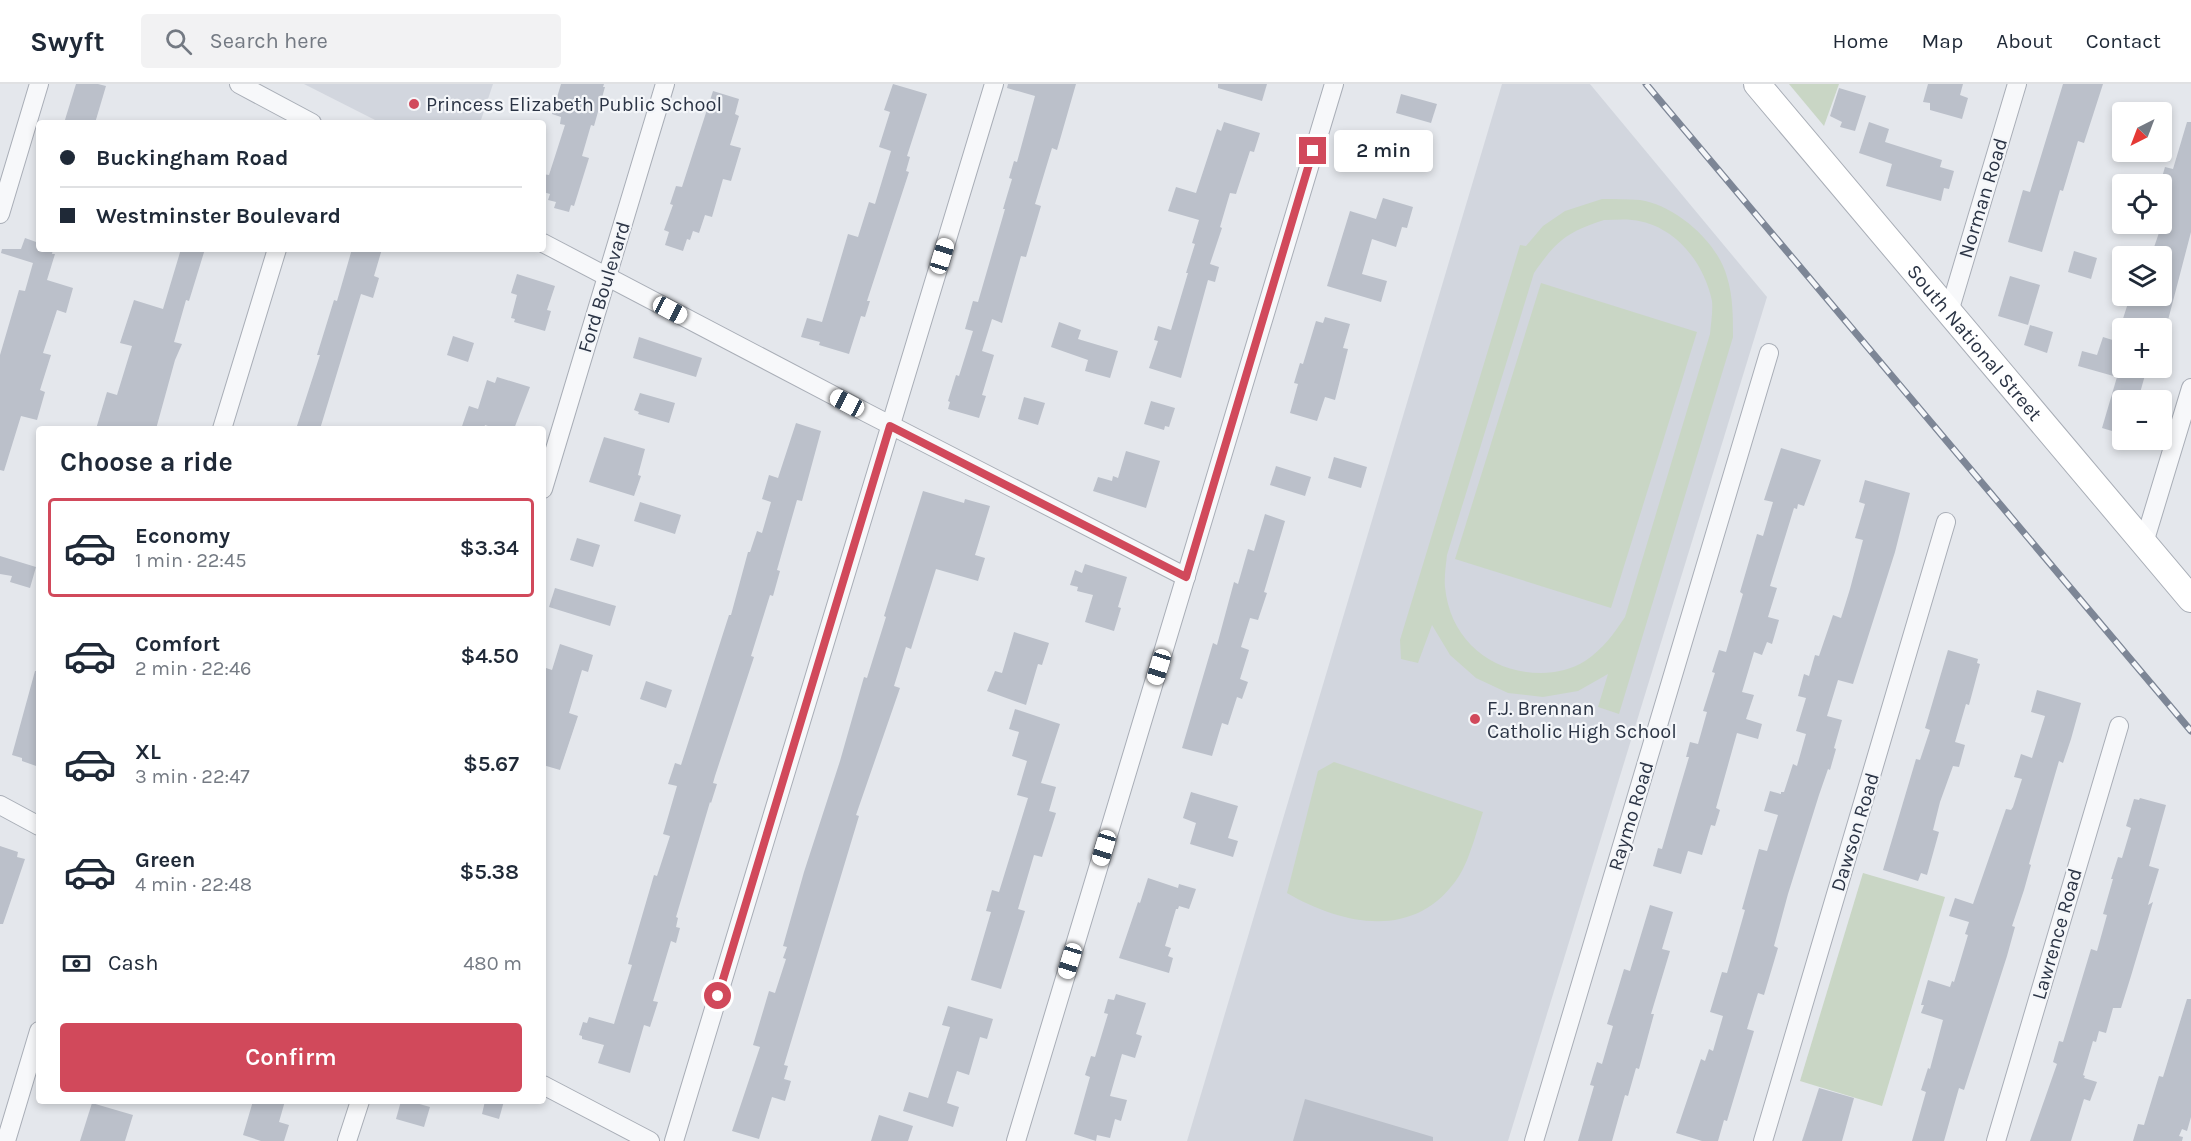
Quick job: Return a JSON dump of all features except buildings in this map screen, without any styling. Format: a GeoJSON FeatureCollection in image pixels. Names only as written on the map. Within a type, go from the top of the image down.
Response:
{"type":"FeatureCollection","features":[{"type":"Feature","properties":{"kind":"street"},"geometry":{"type":"LineString","coordinates":[[0,214],[39,84]]}},
{"type":"Feature","properties":{"kind":"street"},"geometry":{"type":"LineString","coordinates":[[239,84],[306,120]]}},
{"type":"Feature","properties":{"kind":"street","name":"Ford Boulevard"},"geometry":{"type":"LineString","coordinates":[[546,479],[665,84]]}},
{"type":"Feature","properties":{"kind":"street"},"geometry":{"type":"LineString","coordinates":[[674,1141],[994,84]]}},
{"type":"Feature","properties":{"kind":"street"},"geometry":{"type":"LineString","coordinates":[[1016,1141],[1334,84]]}},
{"type":"Feature","properties":{"kind":"street","name":"South National Street"},"geometry":{"type":"LineString","coordinates":[[1757,84],[2191,599]]}},
{"type":"Feature","properties":{"kind":"street","name":"Norman Road"},"geometry":{"type":"LineString","coordinates":[[1949,312],[2017,84]]}},
{"type":"Feature","properties":{"kind":"street"},"geometry":{"type":"LineString","coordinates":[[546,245],[890,426],[1186,577]]}},
{"type":"Feature","properties":{"kind":"street"},"geometry":{"type":"LineString","coordinates":[[223,426],[276,252]]}},
{"type":"Feature","properties":{"kind":"street","name":"Raymo Road"},"geometry":{"type":"LineString","coordinates":[[1534,1141],[1769,353]]}},
{"type":"Feature","properties":{"kind":"street"},"geometry":{"type":"LineString","coordinates":[[2144,543],[2191,388]]}},
{"type":"Feature","properties":{"kind":"street","name":"Dawson Road"},"geometry":{"type":"LineString","coordinates":[[1763,1141],[1946,522]]}},
{"type":"Feature","properties":{"kind":"street","name":"Lawrence Road"},"geometry":{"type":"LineString","coordinates":[[1996,1141],[2119,726]]}},
{"type":"Feature","properties":{"kind":"street"},"geometry":{"type":"LineString","coordinates":[[0,805],[36,824]]}},
{"type":"Feature","properties":{"kind":"street"},"geometry":{"type":"LineString","coordinates":[[6,1141],[36,1041]]}},
{"type":"Feature","properties":{"kind":"street"},"geometry":{"type":"LineString","coordinates":[[546,1087],[650,1141]]}},
{"type":"Feature","properties":{"kind":"street"},"geometry":{"type":"LineString","coordinates":[[347,1141],[359,1104]]}},
{"type":"Feature","properties":{"kind":"shaded area","name":"Princess Elizabeth Public School"},"geometry":{"type":"Polygon","coordinates":[[[304,84],[493,84],[481,120],[375,120],[304,84]]]}},
{"type":"Feature","properties":{"kind":"shaded area","name":"F.J. Brennan Catholic High School"},"geometry":{"type":"Polygon","coordinates":[[[1502,84],[1590,84],[1767,297],[1508,1141],[1187,1141],[1502,84]]]}},
{"type":"Feature","properties":{"kind":"green space"},"geometry":{"type":"Polygon","coordinates":[[[1789,84],[1839,84],[1824,126],[1789,84]]]}},
{"type":"Feature","properties":{"kind":"green space"},"geometry":{"type":"Polygon","coordinates":[[[1602,199],[1640,200],[1667,209],[1693,227],[1715,251],[1727,277],[1732,299],[1733,337],[1619,714],[1598,707],[1608,674],[1578,691],[1543,697],[1508,693],[1476,678],[1450,655],[1432,625],[1418,663],[1401,659],[1400,640],[1520,245],[1526,246],[1543,226],[1565,211],[1602,199]],[[1604,220],[1563,239],[1534,273],[1447,555],[1445,583],[1448,606],[1464,637],[1490,660],[1522,671],[1553,672],[1580,664],[1602,647],[1625,617],[1710,334],[1712,301],[1708,286],[1702,272],[1685,247],[1674,237],[1647,223],[1604,220]]]}},
{"type":"Feature","properties":{"kind":"green space"},"geometry":{"type":"Polygon","coordinates":[[[1541,283],[1697,332],[1611,608],[1455,559],[1541,283]]]}},
{"type":"Feature","properties":{"kind":"green space"},"geometry":{"type":"Polygon","coordinates":[[[1334,762],[1483,812],[1463,870],[1442,897],[1422,911],[1401,919],[1379,921],[1355,919],[1332,913],[1287,893],[1318,771],[1334,762]]]}},
{"type":"Feature","properties":{"kind":"green space"},"geometry":{"type":"Polygon","coordinates":[[[1863,873],[1945,897],[1882,1106],[1800,1081],[1863,873]]]}},
{"type":"Feature","properties":{"kind":"railway"},"geometry":{"type":"LineString","coordinates":[[1646,84],[2191,731]]}},
{"type":"Feature","properties":{"kind":"place","name":"Princess Elizabeth Public School"},"geometry":{"type":"Point","coordinates":[414,104]}},
{"type":"Feature","properties":{"kind":"place","name":"F.J. Brennan Catholic High School"},"geometry":{"type":"Point","coordinates":[1475,719]}},
{"type":"Feature","properties":{"kind":"route"},"geometry":{"type":"LineString","coordinates":[[718,996],[890,426],[1186,577],[1313,151]]}}]}
